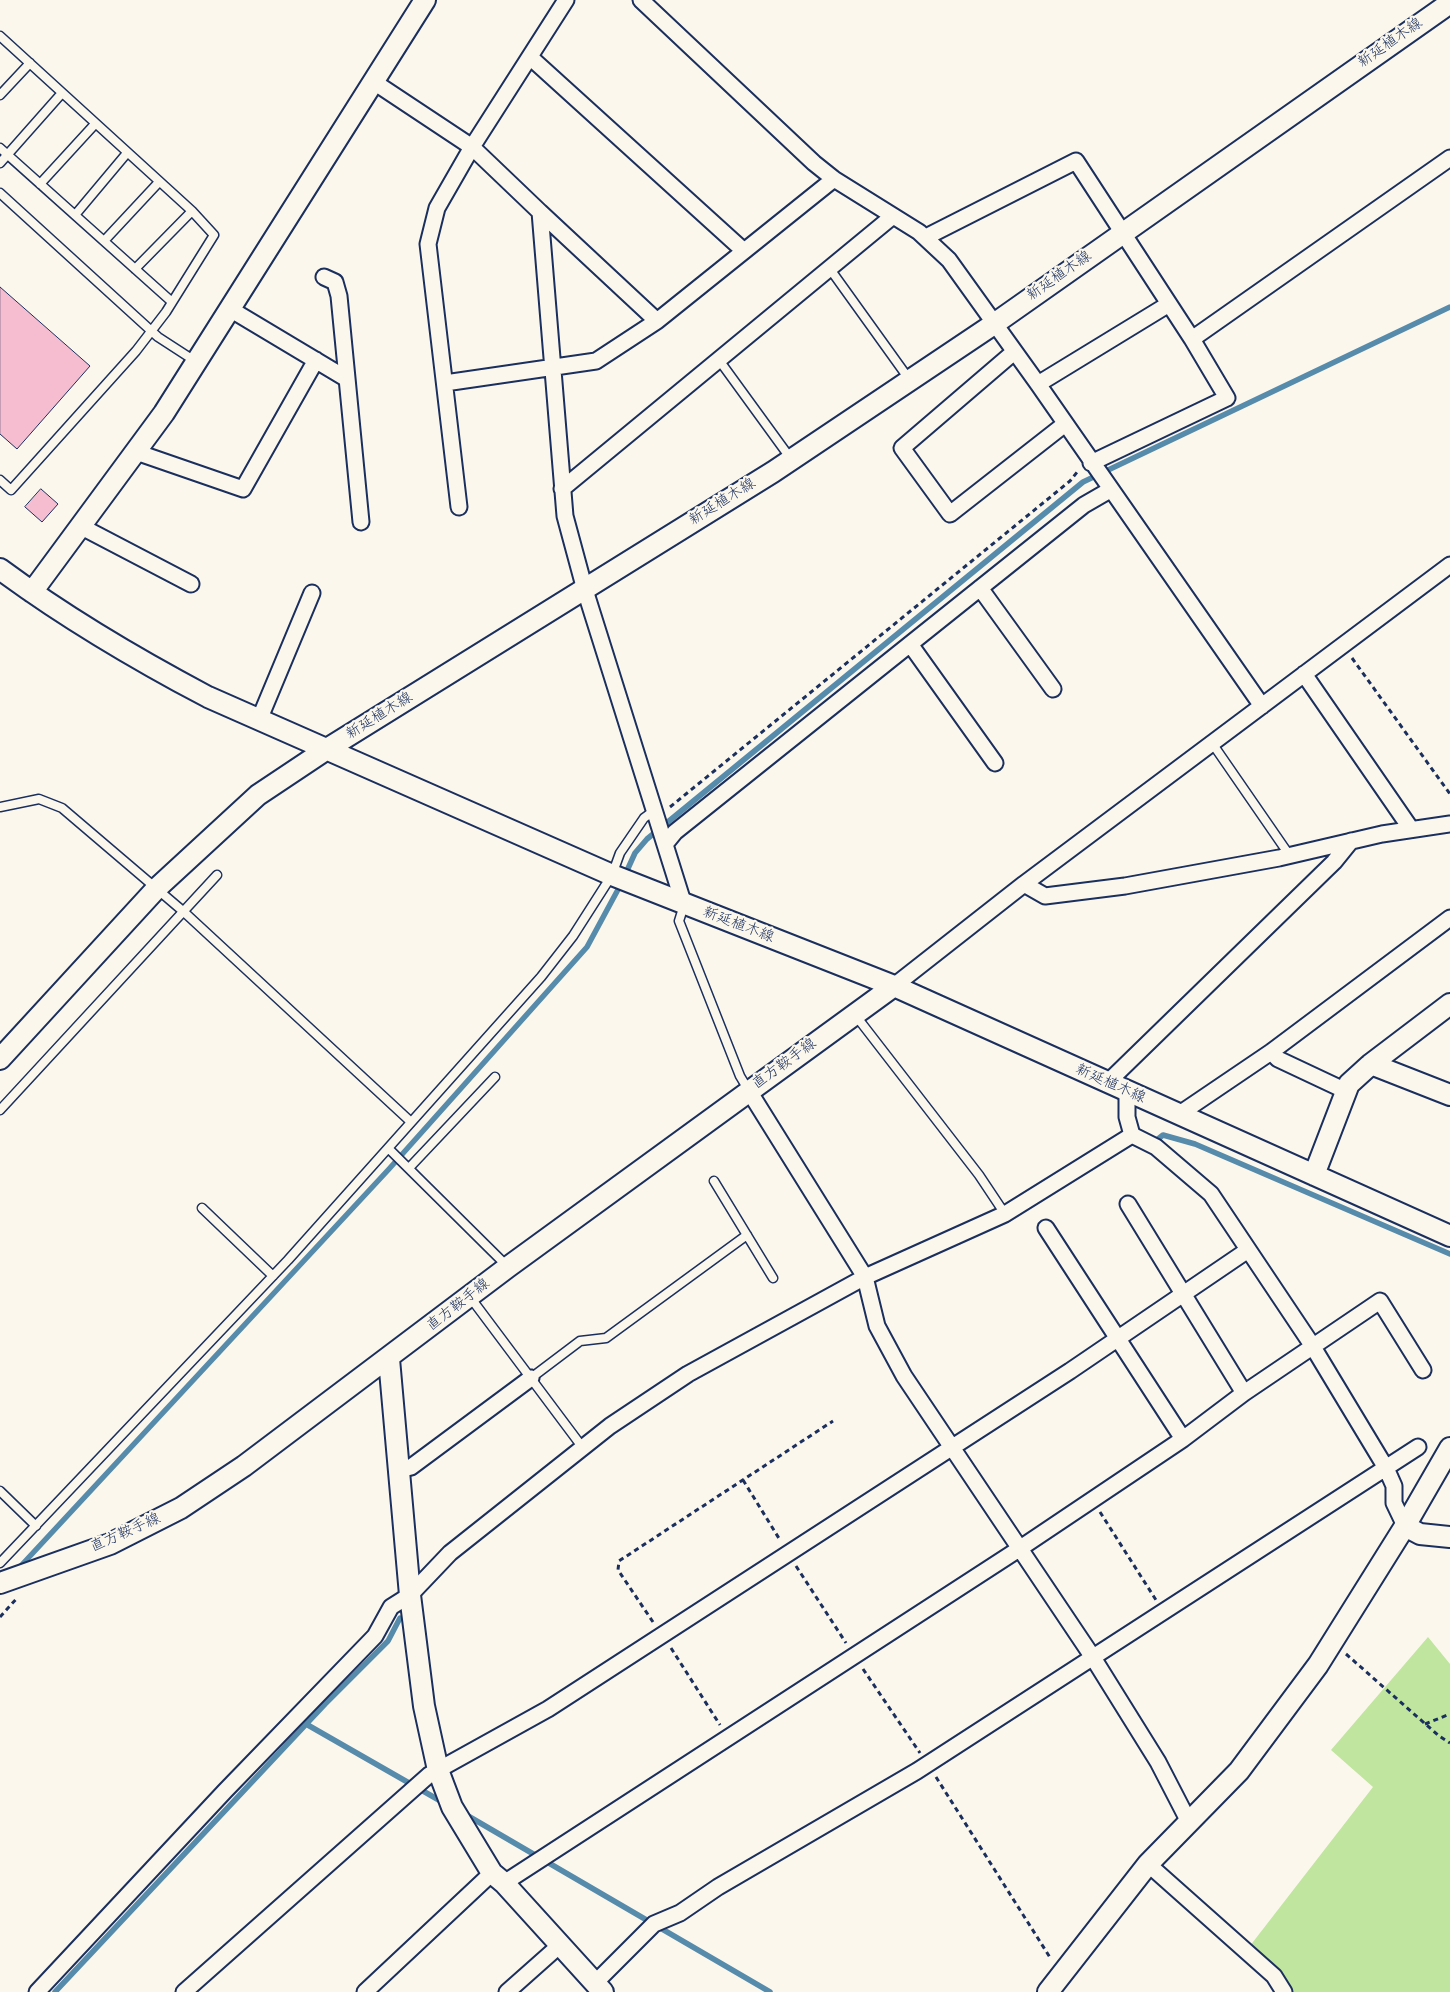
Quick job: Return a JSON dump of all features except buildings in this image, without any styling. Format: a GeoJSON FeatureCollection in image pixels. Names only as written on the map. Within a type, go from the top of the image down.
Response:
{"type":"FeatureCollection","features":[{"type":"Feature","properties":{"kind":"main road"},"geometry":{"type":"LineString","coordinates":[[32,592],[164,414],[425,0]]}},
{"type":"Feature","properties":{"kind":"main road","name":"新延植木線"},"geometry":{"type":"LineString","coordinates":[[326,750],[792,459],[994,324],[1450,3]]}},
{"type":"Feature","properties":{"kind":"main road"},"geometry":{"type":"LineString","coordinates":[[0,569],[32,592],[150,666],[208,697],[326,750]]}},
{"type":"Feature","properties":{"kind":"main road"},"geometry":{"type":"LineString","coordinates":[[0,1058],[157,888],[258,795],[326,750]]}},
{"type":"Feature","properties":{"kind":"main road","name":"新延植木線"},"geometry":{"type":"LineString","coordinates":[[326,750],[684,905],[894,986],[1127,1093],[1450,1236]]}},
{"type":"Feature","properties":{"kind":"main road","name":"直方鞍手線"},"geometry":{"type":"LineString","coordinates":[[3,1572],[110,1544],[181,1508],[244,1466],[388,1360],[508,1268],[894,986]]}},
{"type":"Feature","properties":{"kind":"main road"},"geometry":{"type":"LineString","coordinates":[[1314,1175],[1346,1091],[1356,1075],[1450,1004]]}},
{"type":"Feature","properties":{"kind":"main road"},"geometry":{"type":"LineString","coordinates":[[1370,1064],[1450,1095]]}},
{"type":"Feature","properties":{"kind":"main road"},"geometry":{"type":"LineString","coordinates":[[388,1360],[410,1595],[424,1706],[438,1770],[452,1807],[498,1878],[599,1988]]}},
{"type":"Feature","properties":{"kind":"main road"},"geometry":{"type":"LineString","coordinates":[[1048,1992],[1148,1864],[1239,1771],[1332,1643],[1405,1526],[1450,1448]]}},
{"type":"Feature","properties":{"kind":"main road"},"geometry":{"type":"LineString","coordinates":[[1405,1526],[1420,1534],[1450,1538]]}},
{"type":"Feature","properties":{"kind":"street"},"geometry":{"type":"LineString","coordinates":[[459,508],[428,244],[436,208],[472,146],[566,0]]}},
{"type":"Feature","properties":{"kind":"street"},"geometry":{"type":"LineString","coordinates":[[641,0],[814,163],[834,179],[926,237],[949,260],[1038,384],[1262,706]]}},
{"type":"Feature","properties":{"kind":"street"},"geometry":{"type":"LineString","coordinates":[[530,57],[744,251]]}},
{"type":"Feature","properties":{"kind":"street"},"geometry":{"type":"LineString","coordinates":[[374,82],[472,146],[657,321]]}},
{"type":"Feature","properties":{"kind":"street"},"geometry":{"type":"LineString","coordinates":[[1192,339],[1450,158]]}},
{"type":"Feature","properties":{"kind":"street"},"geometry":{"type":"LineString","coordinates":[[926,237],[1076,161],[1192,339],[1227,398],[1092,462]]}},
{"type":"Feature","properties":{"kind":"street"},"geometry":{"type":"LineString","coordinates":[[444,383],[596,361],[657,321],[834,179]]}},
{"type":"Feature","properties":{"kind":"street"},"geometry":{"type":"LineString","coordinates":[[540,212],[565,516],[585,590],[684,905]]}},
{"type":"Feature","properties":{"kind":"street"},"geometry":{"type":"LineString","coordinates":[[562,489],[893,216]]}},
{"type":"Feature","properties":{"kind":"street"},"geometry":{"type":"LineString","coordinates":[[324,277],[335,282],[340,296],[361,522]]}},
{"type":"Feature","properties":{"kind":"street"},"geometry":{"type":"LineString","coordinates":[[1038,384],[1169,304]]}},
{"type":"Feature","properties":{"kind":"street"},"geometry":{"type":"LineString","coordinates":[[230,309],[347,378]]}},
{"type":"Feature","properties":{"kind":"street"},"geometry":{"type":"LineString","coordinates":[[1014,352],[902,448],[950,514],[1065,424]]}},
{"type":"Feature","properties":{"kind":"street"},"geometry":{"type":"LineString","coordinates":[[136,452],[243,489],[251,470],[316,360]]}},
{"type":"Feature","properties":{"kind":"street"},"geometry":{"type":"LineString","coordinates":[[666,843],[683,826],[1084,505],[1110,490]]}},
{"type":"Feature","properties":{"kind":"street"},"geometry":{"type":"LineString","coordinates":[[80,526],[191,584]]}},
{"type":"Feature","properties":{"kind":"street"},"geometry":{"type":"LineString","coordinates":[[894,986],[1024,884],[1450,565]]}},
{"type":"Feature","properties":{"kind":"street"},"geometry":{"type":"LineString","coordinates":[[980,588],[1053,689]]}},
{"type":"Feature","properties":{"kind":"street"},"geometry":{"type":"LineString","coordinates":[[259,720],[312,593]]}},
{"type":"Feature","properties":{"kind":"street"},"geometry":{"type":"LineString","coordinates":[[910,644],[995,763]]}},
{"type":"Feature","properties":{"kind":"street"},"geometry":{"type":"LineString","coordinates":[[1304,674],[1411,829]]}},
{"type":"Feature","properties":{"kind":"street"},"geometry":{"type":"LineString","coordinates":[[1024,884],[1045,896],[1125,886],[1290,856],[1411,829],[1450,824]]}},
{"type":"Feature","properties":{"kind":"street"},"geometry":{"type":"LineString","coordinates":[[1107,1084],[1334,862],[1352,841]]}},
{"type":"Feature","properties":{"kind":"street"},"geometry":{"type":"LineString","coordinates":[[1178,1115],[1271,1052],[1450,918]]}},
{"type":"Feature","properties":{"kind":"street"},"geometry":{"type":"LineString","coordinates":[[1271,1052],[1278,1060],[1346,1091]]}},
{"type":"Feature","properties":{"kind":"street"},"geometry":{"type":"LineString","coordinates":[[749,1091],[865,1277],[877,1326],[904,1376],[1092,1656],[1158,1762],[1189,1822]]}},
{"type":"Feature","properties":{"kind":"street"},"geometry":{"type":"LineString","coordinates":[[1127,1093],[1127,1117],[1132,1135],[1156,1147],[1211,1194],[1313,1347],[1386,1468],[1394,1486],[1394,1504],[1405,1526]]}},
{"type":"Feature","properties":{"kind":"street"},"geometry":{"type":"LineString","coordinates":[[37,1992],[225,1791],[375,1636],[392,1606],[410,1595],[450,1553],[610,1426],[688,1374],[865,1277],[1005,1214],[1132,1135]]}},
{"type":"Feature","properties":{"kind":"street"},"geometry":{"type":"LineString","coordinates":[[1128,1204],[1244,1393]]}},
{"type":"Feature","properties":{"kind":"street"},"geometry":{"type":"LineString","coordinates":[[1046,1228],[1183,1439]]}},
{"type":"Feature","properties":{"kind":"street"},"geometry":{"type":"LineString","coordinates":[[184,1992],[428,1776],[548,1709],[1117,1339],[1248,1250]]}},
{"type":"Feature","properties":{"kind":"street"},"geometry":{"type":"LineString","coordinates":[[365,1992],[498,1878],[728,1738],[1019,1549],[1183,1439],[1244,1393],[1380,1301],[1423,1370]]}},
{"type":"Feature","properties":{"kind":"street"},"geometry":{"type":"LineString","coordinates":[[399,1470],[411,1467],[531,1378]]}},
{"type":"Feature","properties":{"kind":"street"},"geometry":{"type":"LineString","coordinates":[[599,1988],[654,1924],[680,1914],[718,1887],[927,1764],[1092,1656],[1418,1448]]}},
{"type":"Feature","properties":{"kind":"street"},"geometry":{"type":"LineString","coordinates":[[1148,1864],[1274,1976],[1284,1992]]}},
{"type":"Feature","properties":{"kind":"street"},"geometry":{"type":"LineString","coordinates":[[508,1992],[560,1945]]}},
{"type":"Feature","properties":{"kind":"lane"},"geometry":{"type":"LineString","coordinates":[[0,36],[192,211],[214,236],[172,302],[136,351],[11,490],[0,480]]}},
{"type":"Feature","properties":{"kind":"lane"},"geometry":{"type":"LineString","coordinates":[[0,95],[30,63]]}},
{"type":"Feature","properties":{"kind":"lane"},"geometry":{"type":"LineString","coordinates":[[0,163],[62,93]]}},
{"type":"Feature","properties":{"kind":"lane"},"geometry":{"type":"LineString","coordinates":[[40,184],[95,124]]}},
{"type":"Feature","properties":{"kind":"lane"},"geometry":{"type":"LineString","coordinates":[[0,148],[172,302]]}},
{"type":"Feature","properties":{"kind":"lane"},"geometry":{"type":"LineString","coordinates":[[75,215],[127,153]]}},
{"type":"Feature","properties":{"kind":"lane"},"geometry":{"type":"LineString","coordinates":[[104,241],[159,182]]}},
{"type":"Feature","properties":{"kind":"lane"},"geometry":{"type":"LineString","coordinates":[[0,193],[151,330],[196,362]]}},
{"type":"Feature","properties":{"kind":"lane"},"geometry":{"type":"LineString","coordinates":[[136,269],[192,211]]}},
{"type":"Feature","properties":{"kind":"lane"},"geometry":{"type":"LineString","coordinates":[[830,269],[910,380]]}},
{"type":"Feature","properties":{"kind":"lane"},"geometry":{"type":"LineString","coordinates":[[719,360],[792,459]]}},
{"type":"Feature","properties":{"kind":"lane"},"geometry":{"type":"LineString","coordinates":[[1212,743],[1290,856]]}},
{"type":"Feature","properties":{"kind":"lane"},"geometry":{"type":"LineString","coordinates":[[0,807],[39,799],[62,808],[184,912],[411,1122]]}},
{"type":"Feature","properties":{"kind":"lane"},"geometry":{"type":"LineString","coordinates":[[3,1572],[36,1526],[273,1276],[542,977],[573,936],[612,875],[620,853],[644,818],[655,810]]}},
{"type":"Feature","properties":{"kind":"lane"},"geometry":{"type":"LineString","coordinates":[[0,1110],[217,875]]}},
{"type":"Feature","properties":{"kind":"lane"},"geometry":{"type":"LineString","coordinates":[[684,905],[679,921],[740,1076],[749,1091]]}},
{"type":"Feature","properties":{"kind":"lane"},"geometry":{"type":"LineString","coordinates":[[855,1015],[979,1175],[1005,1214]]}},
{"type":"Feature","properties":{"kind":"lane"},"geometry":{"type":"LineString","coordinates":[[409,1168],[496,1077]]}},
{"type":"Feature","properties":{"kind":"lane"},"geometry":{"type":"LineString","coordinates":[[389,1149],[508,1268]]}},
{"type":"Feature","properties":{"kind":"lane"},"geometry":{"type":"LineString","coordinates":[[714,1181],[773,1278]]}},
{"type":"Feature","properties":{"kind":"lane"},"geometry":{"type":"LineString","coordinates":[[202,1208],[273,1276]]}},
{"type":"Feature","properties":{"kind":"lane"},"geometry":{"type":"LineString","coordinates":[[531,1378],[580,1341],[606,1338],[747,1235]]}},
{"type":"Feature","properties":{"kind":"lane"},"geometry":{"type":"LineString","coordinates":[[470,1297],[583,1448]]}},
{"type":"Feature","properties":{"kind":"lane"},"geometry":{"type":"LineString","coordinates":[[0,1491],[36,1526]]}},
{"type":"Feature","properties":{"kind":"path"},"geometry":{"type":"LineString","coordinates":[[655,810],[668,809],[1062,488],[1081,467],[1092,462]]}},
{"type":"Feature","properties":{"kind":"path"},"geometry":{"type":"LineString","coordinates":[[1342,645],[1450,794]]}},
{"type":"Feature","properties":{"kind":"path"},"geometry":{"type":"LineString","coordinates":[[728,1738],[663,1635],[618,1570],[619,1562],[833,1421]]}},
{"type":"Feature","properties":{"kind":"path"},"geometry":{"type":"LineString","coordinates":[[743,1480],[854,1656],[968,1824],[1061,1975]]}},
{"type":"Feature","properties":{"kind":"path"},"geometry":{"type":"LineString","coordinates":[[1092,1500],[1163,1611]]}},
{"type":"Feature","properties":{"kind":"path"},"geometry":{"type":"LineString","coordinates":[[1332,1643],[1425,1724],[1450,1743]]}},
{"type":"Feature","properties":{"kind":"path"},"geometry":{"type":"LineString","coordinates":[[1425,1724],[1450,1714]]}},
{"type":"Feature","properties":{"kind":"green space"},"geometry":{"type":"Polygon","coordinates":[[[1428,1637],[1450,1664],[1450,1992],[1284,1992],[1246,1951],[1373,1787],[1331,1750],[1428,1637]]]}},
{"type":"Feature","properties":{"kind":"waterway"},"geometry":{"type":"LineString","coordinates":[[625,875],[635,853],[647,839],[1083,482],[1450,307]]}},
{"type":"Feature","properties":{"kind":"waterway"},"geometry":{"type":"LineString","coordinates":[[18,1569],[389,1169],[587,947],[621,884]]}},
{"type":"Feature","properties":{"kind":"waterway"},"geometry":{"type":"LineString","coordinates":[[1158,1139],[1163,1135],[1195,1144],[1450,1254]]}},
{"type":"Feature","properties":{"kind":"waterway"},"geometry":{"type":"LineString","coordinates":[[55,1992],[325,1704],[388,1641],[400,1618]]}},
{"type":"Feature","properties":{"kind":"waterway"},"geometry":{"type":"LineString","coordinates":[[306,1724],[444,1803]]}},
{"type":"Feature","properties":{"kind":"waterway"},"geometry":{"type":"LineString","coordinates":[[463,1813],[770,1992]]}}]}
